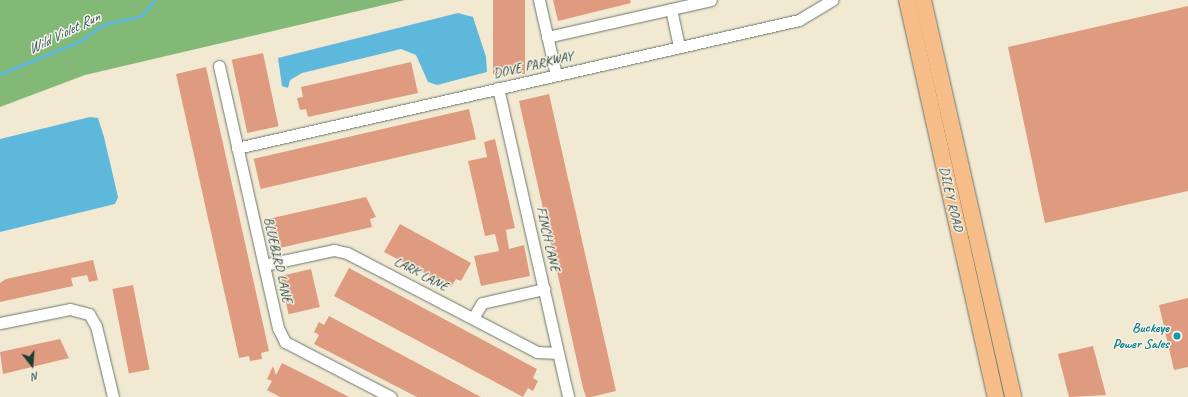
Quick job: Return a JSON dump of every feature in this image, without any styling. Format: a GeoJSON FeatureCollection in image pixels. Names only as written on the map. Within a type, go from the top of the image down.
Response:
{"type":"FeatureCollection","features":[{"type":"Feature","properties":{"kind":"highway","name":"DILEY ROAD"},"geometry":{"type":"LineString","coordinates":[[906,0],[996,397]]}},
{"type":"Feature","properties":{"kind":"highway","name":"DILEY ROAD"},"geometry":{"type":"LineString","coordinates":[[923,0],[1012,397]]}},
{"type":"Feature","properties":{"kind":"street"},"geometry":{"type":"LineString","coordinates":[[539,0],[556,75]]}},
{"type":"Feature","properties":{"kind":"street"},"geometry":{"type":"LineString","coordinates":[[547,37],[711,0]]}},
{"type":"Feature","properties":{"kind":"street","name":"DOVE PARKWAY"},"geometry":{"type":"LineString","coordinates":[[238,148],[799,20],[832,0]]}},
{"type":"Feature","properties":{"kind":"street"},"geometry":{"type":"LineString","coordinates":[[670,9],[679,47]]}},
{"type":"Feature","properties":{"kind":"street","name":"BLUEBIRD LANE"},"geometry":{"type":"LineString","coordinates":[[219,66],[278,328],[285,342],[391,397]]}},
{"type":"Feature","properties":{"kind":"street","name":"FINCH LANE"},"geometry":{"type":"LineString","coordinates":[[498,88],[568,397]]}},
{"type":"Feature","properties":{"kind":"street","name":"LARK LANE"},"geometry":{"type":"LineString","coordinates":[[264,265],[334,250],[348,253],[537,352],[558,353]]}},
{"type":"Feature","properties":{"kind":"street"},"geometry":{"type":"LineString","coordinates":[[472,318],[482,303],[544,289]]}},
{"type":"Feature","properties":{"kind":"street"},"geometry":{"type":"LineString","coordinates":[[0,323],[70,309],[89,314],[96,326],[113,397]]}},
{"type":"Feature","properties":{"kind":"green space"},"geometry":{"type":"Polygon","coordinates":[[[0,0],[405,0],[85,75],[0,107],[0,0]]]}},
{"type":"Feature","properties":{"kind":"water"},"geometry":{"type":"Polygon","coordinates":[[[458,13],[473,17],[486,57],[487,72],[437,85],[428,82],[416,55],[401,49],[302,73],[290,80],[288,88],[282,86],[278,58],[458,13]]]}},
{"type":"Feature","properties":{"kind":"water"},"geometry":{"type":"Polygon","coordinates":[[[90,117],[98,118],[104,137],[118,197],[115,204],[0,232],[0,139],[90,117]]]}},
{"type":"Feature","properties":{"kind":"building"},"geometry":{"type":"Polygon","coordinates":[[[493,0],[525,0],[525,74],[493,74],[493,0]]]}},
{"type":"Feature","properties":{"kind":"building"},"geometry":{"type":"Polygon","coordinates":[[[553,0],[630,0],[631,3],[558,21],[553,0]]]}},
{"type":"Feature","properties":{"kind":"building"},"geometry":{"type":"Polygon","coordinates":[[[1188,6],[1188,191],[1045,223],[1008,47],[1188,6]]]}},
{"type":"Feature","properties":{"kind":"building"},"geometry":{"type":"Polygon","coordinates":[[[263,53],[279,126],[247,133],[232,60],[263,53]]]}},
{"type":"Feature","properties":{"kind":"building"},"geometry":{"type":"Polygon","coordinates":[[[411,62],[418,93],[308,117],[306,109],[300,110],[297,98],[303,97],[301,87],[411,62]]]}},
{"type":"Feature","properties":{"kind":"building"},"geometry":{"type":"Polygon","coordinates":[[[206,67],[269,351],[261,353],[262,359],[250,361],[249,356],[239,358],[176,74],[206,67]]]}},
{"type":"Feature","properties":{"kind":"building"},"geometry":{"type":"Polygon","coordinates":[[[549,94],[616,391],[591,397],[586,397],[583,388],[519,101],[549,94]]]}},
{"type":"Feature","properties":{"kind":"building"},"geometry":{"type":"Polygon","coordinates":[[[469,109],[476,139],[261,189],[254,159],[469,109]]]}},
{"type":"Feature","properties":{"kind":"building"},"geometry":{"type":"Polygon","coordinates":[[[495,139],[515,228],[506,230],[509,249],[524,245],[530,276],[481,286],[474,256],[499,251],[495,234],[485,236],[468,161],[487,157],[484,142],[495,139]]]}},
{"type":"Feature","properties":{"kind":"building"},"geometry":{"type":"Polygon","coordinates":[[[366,197],[376,217],[370,219],[372,227],[275,249],[268,219],[366,197]]]}},
{"type":"Feature","properties":{"kind":"building"},"geometry":{"type":"Polygon","coordinates":[[[400,224],[471,263],[461,281],[456,279],[451,287],[384,252],[400,224]]]}},
{"type":"Feature","properties":{"kind":"building"},"geometry":{"type":"Polygon","coordinates":[[[93,260],[98,280],[89,282],[87,275],[71,278],[73,286],[0,302],[0,283],[6,279],[93,260]]]}},
{"type":"Feature","properties":{"kind":"building"},"geometry":{"type":"Polygon","coordinates":[[[349,268],[537,369],[533,378],[538,381],[533,391],[528,388],[523,397],[334,296],[349,268]]]}},
{"type":"Feature","properties":{"kind":"building"},"geometry":{"type":"Polygon","coordinates":[[[311,269],[320,307],[289,314],[280,276],[311,269]]]}},
{"type":"Feature","properties":{"kind":"building"},"geometry":{"type":"Polygon","coordinates":[[[133,285],[149,369],[129,373],[112,289],[133,285]]]}},
{"type":"Feature","properties":{"kind":"building","name":"Buckeye Power Sales"},"geometry":{"type":"Polygon","coordinates":[[[1188,298],[1188,367],[1174,370],[1159,305],[1188,298]]]}},
{"type":"Feature","properties":{"kind":"building"},"geometry":{"type":"Polygon","coordinates":[[[329,316],[481,397],[417,397],[314,344],[319,335],[314,332],[319,322],[324,325],[329,316]]]}},
{"type":"Feature","properties":{"kind":"building"},"geometry":{"type":"Polygon","coordinates":[[[60,339],[69,358],[3,374],[0,352],[60,339]]]}},
{"type":"Feature","properties":{"kind":"building"},"geometry":{"type":"Polygon","coordinates":[[[1093,346],[1106,395],[1069,397],[1058,354],[1093,346]]]}},
{"type":"Feature","properties":{"kind":"building"},"geometry":{"type":"Polygon","coordinates":[[[282,363],[349,397],[280,397],[267,390],[272,381],[267,379],[273,366],[276,375],[282,363]]]}},
{"type":"Feature","properties":{"kind":"waterway","name":"Wild Violet Run"},"geometry":{"type":"LineString","coordinates":[[0,74],[80,41],[104,24],[141,16],[155,0]]}},
{"type":"Feature","properties":{"kind":"place","name":"Buckeye Power Sales"},"geometry":{"type":"Point","coordinates":[1177,336]}}]}
